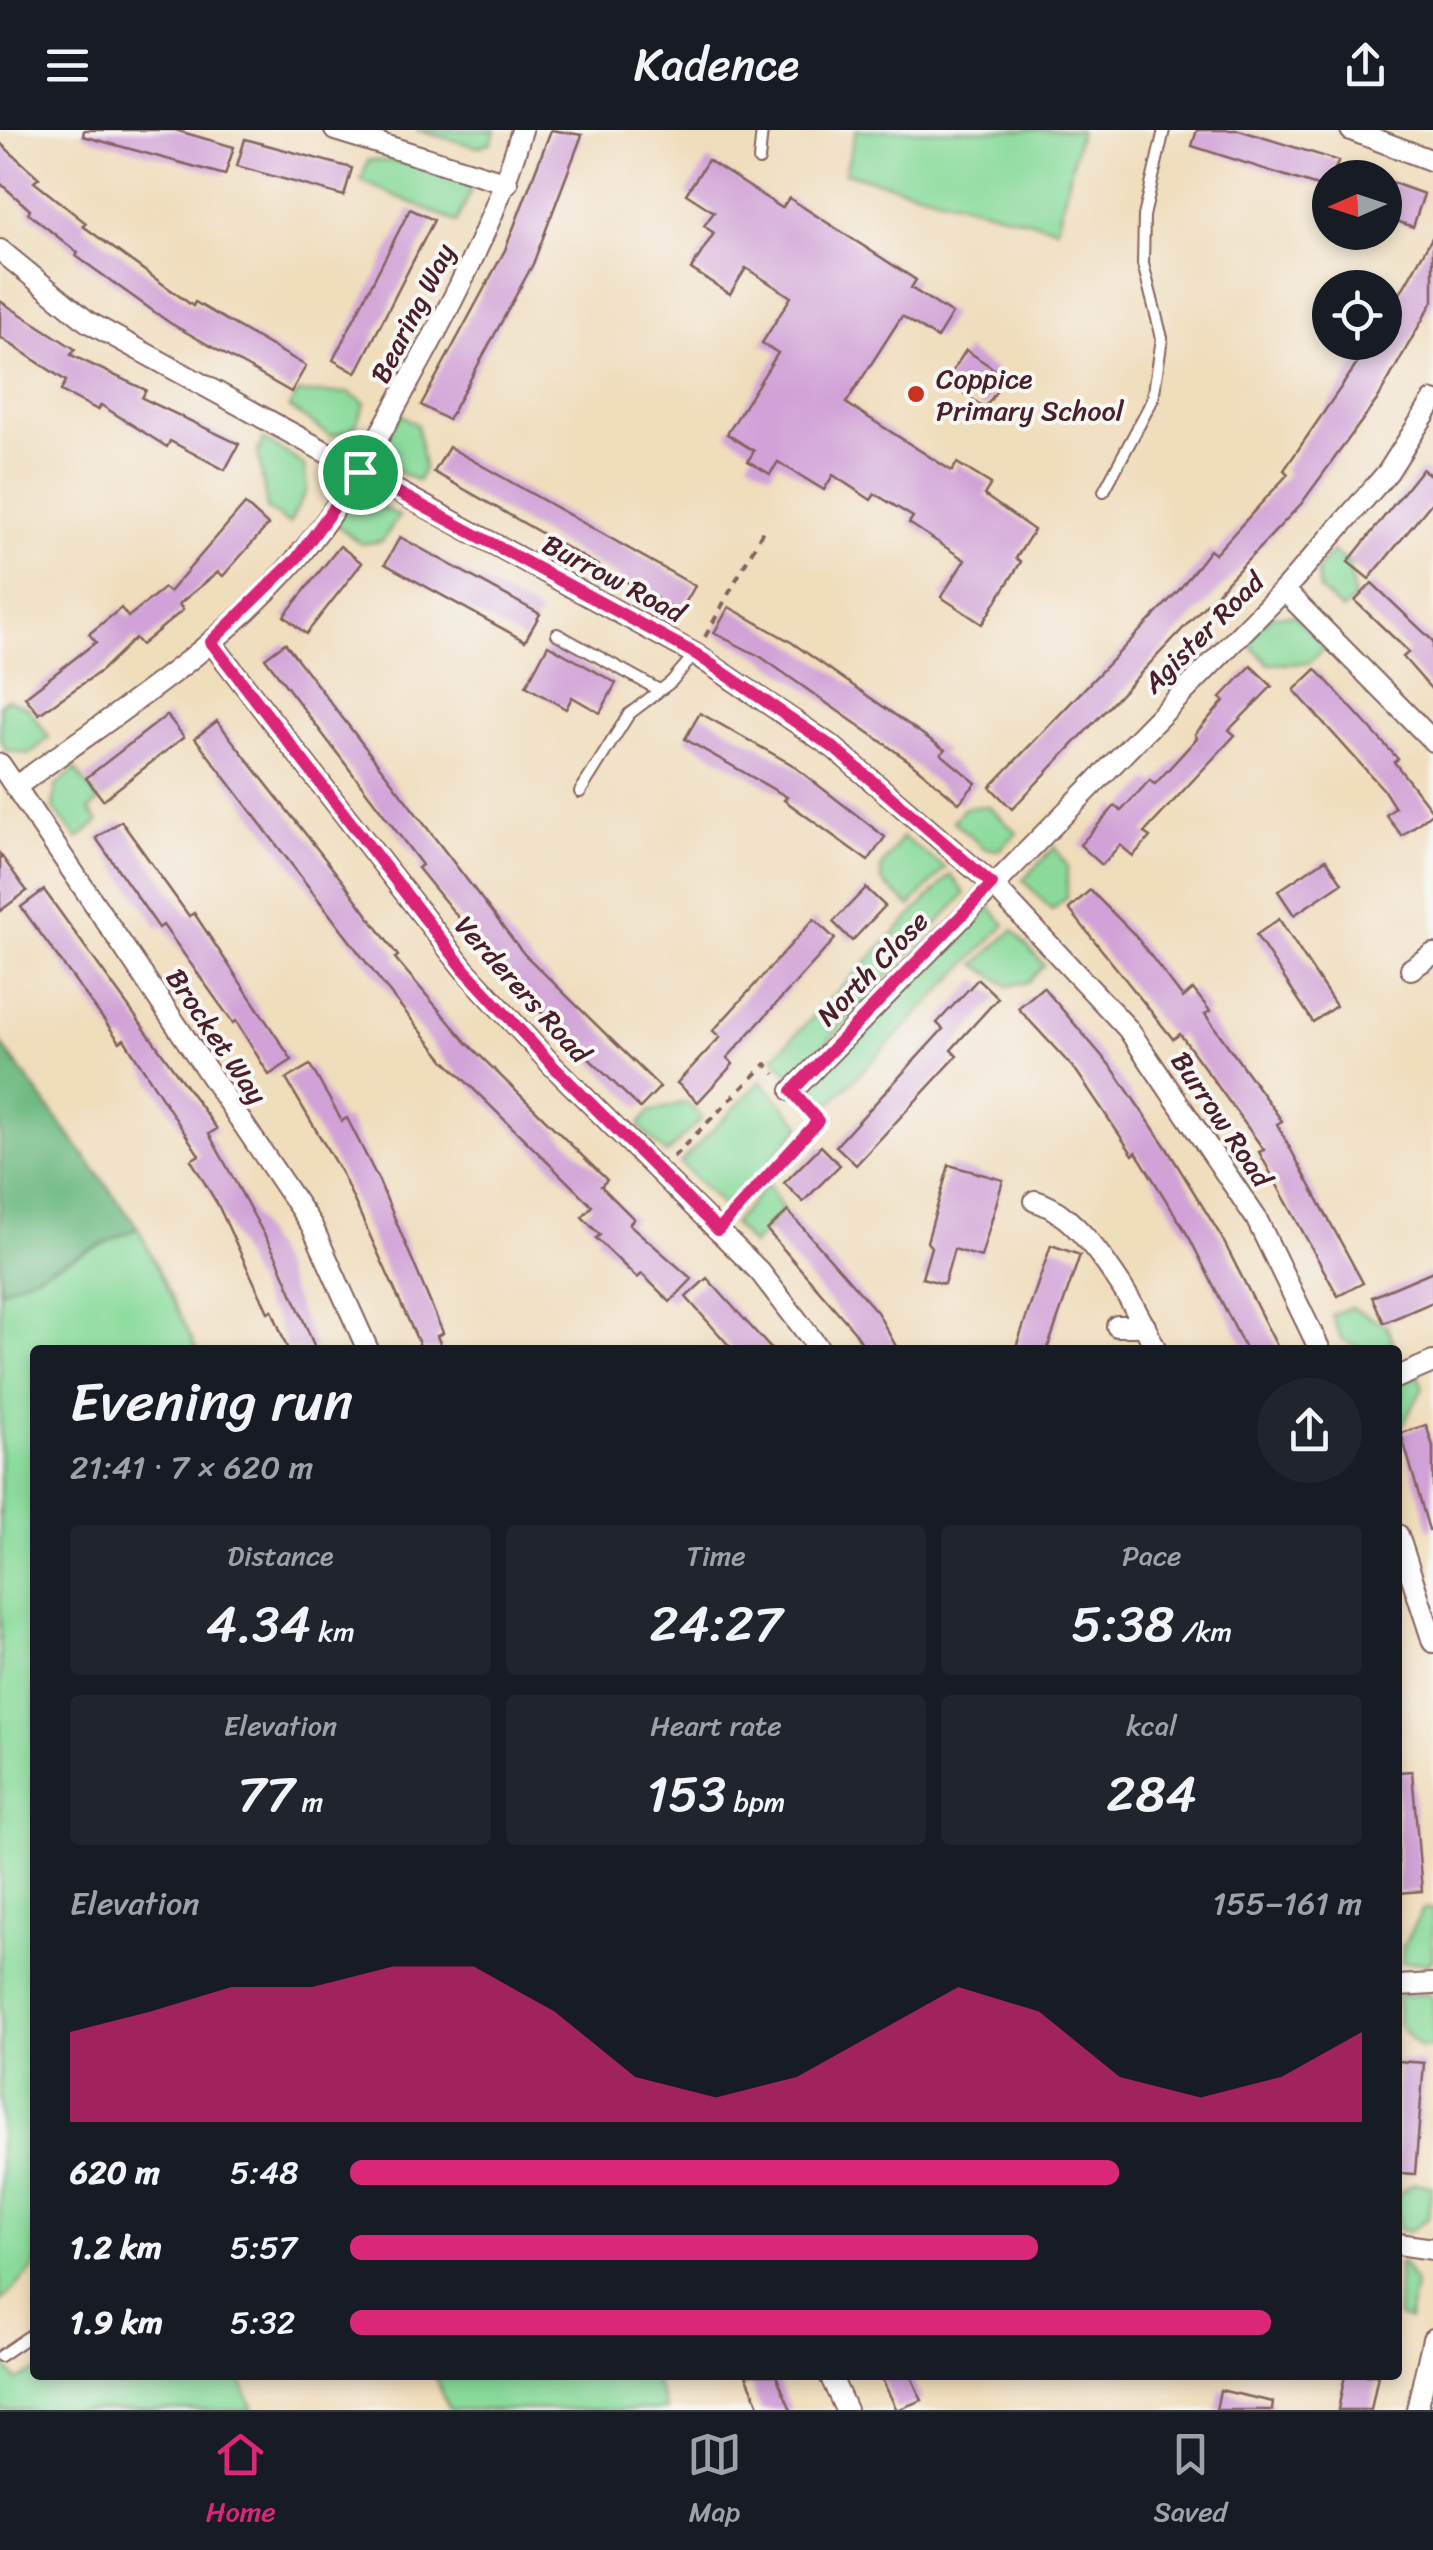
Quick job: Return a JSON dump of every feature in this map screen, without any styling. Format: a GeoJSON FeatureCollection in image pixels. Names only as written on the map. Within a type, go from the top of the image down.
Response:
{"type":"FeatureCollection","features":[{"type":"Feature","properties":{"kind":"street"},"geometry":{"type":"LineString","coordinates":[[335,130],[507,182]]}},
{"type":"Feature","properties":{"kind":"street","name":"Bearing Way"},"geometry":{"type":"LineString","coordinates":[[17,786],[211,642],[297,558],[360,472],[437,332],[507,182],[522,130]]}},
{"type":"Feature","properties":{"kind":"street"},"geometry":{"type":"LineString","coordinates":[[1351,130],[1433,160]]}},
{"type":"Feature","properties":{"kind":"street","name":"Burrow Road"},"geometry":{"type":"LineString","coordinates":[[0,250],[88,322],[696,654],[834,748],[992,884],[1128,1030],[1256,1218],[1318,1345]]}},
{"type":"Feature","properties":{"kind":"street","name":"Agister Road"},"geometry":{"type":"LineString","coordinates":[[992,884],[1284,590],[1388,472],[1433,401]]}},
{"type":"Feature","properties":{"kind":"street"},"geometry":{"type":"LineString","coordinates":[[1284,590],[1433,741]]}},
{"type":"Feature","properties":{"kind":"street","name":"Verderers Road"},"geometry":{"type":"LineString","coordinates":[[211,642],[464,969],[760,1272],[816,1345]]}},
{"type":"Feature","properties":{"kind":"street","name":"Brocket Way"},"geometry":{"type":"LineString","coordinates":[[0,764],[312,1226],[366,1345]]}},
{"type":"Feature","properties":{"kind":"street","name":"North Close"},"geometry":{"type":"LineString","coordinates":[[792,1091],[992,884]]}},
{"type":"Feature","properties":{"kind":"street"},"geometry":{"type":"LineString","coordinates":[[1412,968],[1433,954]]}},
{"type":"Feature","properties":{"kind":"street"},"geometry":{"type":"LineString","coordinates":[[1036,1200],[1062,1210],[1120,1284],[1154,1345]]}},
{"type":"Feature","properties":{"kind":"street"},"geometry":{"type":"LineString","coordinates":[[1117,1326],[1145,1326]]}},
{"type":"Feature","properties":{"kind":"street"},"geometry":{"type":"LineString","coordinates":[[1402,1375],[1433,1362]]}},
{"type":"Feature","properties":{"kind":"street"},"geometry":{"type":"LineString","coordinates":[[1402,1546],[1433,1642]]}},
{"type":"Feature","properties":{"kind":"street"},"geometry":{"type":"LineString","coordinates":[[1402,1986],[1433,1984]]}},
{"type":"Feature","properties":{"kind":"street"},"geometry":{"type":"LineString","coordinates":[[1402,2245],[1433,2249]]}},
{"type":"Feature","properties":{"kind":"street"},"geometry":{"type":"LineString","coordinates":[[1417,2410],[1433,2339]]}},
{"type":"Feature","properties":{"kind":"street"},"geometry":{"type":"LineString","coordinates":[[832,2380],[846,2410]]}},
{"type":"Feature","properties":{"kind":"lane"},"geometry":{"type":"LineString","coordinates":[[759,160],[762,130]]}},
{"type":"Feature","properties":{"kind":"lane"},"geometry":{"type":"LineString","coordinates":[[1104,492],[1153,399],[1156,384],[1162,338],[1143,264],[1144,216],[1164,130]]}},
{"type":"Feature","properties":{"kind":"lane"},"geometry":{"type":"LineString","coordinates":[[557,634],[659,690]]}},
{"type":"Feature","properties":{"kind":"lane"},"geometry":{"type":"LineString","coordinates":[[580,792],[629,714],[696,654]]}},
{"type":"Feature","properties":{"kind":"lane"},"geometry":{"type":"LineString","coordinates":[[0,2356],[30,2335]]}},
{"type":"Feature","properties":{"kind":"path"},"geometry":{"type":"LineString","coordinates":[[696,654],[764,527]]}},
{"type":"Feature","properties":{"kind":"path"},"geometry":{"type":"LineString","coordinates":[[659,1171],[766,1064],[818,1121],[718,1230]]}},
{"type":"Feature","properties":{"kind":"green space"},"geometry":{"type":"Polygon","coordinates":[[[416,130],[495,130],[492,142],[478,147],[416,130]]]}},
{"type":"Feature","properties":{"kind":"green space"},"geometry":{"type":"Polygon","coordinates":[[[856,130],[1080,130],[1057,228],[845,173],[856,130]]]}},
{"type":"Feature","properties":{"kind":"green space"},"geometry":{"type":"Polygon","coordinates":[[[368,160],[408,162],[467,178],[471,191],[457,222],[361,181],[368,160]]]}},
{"type":"Feature","properties":{"kind":"green space"},"geometry":{"type":"Polygon","coordinates":[[[298,393],[349,393],[365,403],[353,430],[330,436],[289,407],[298,393]]]}},
{"type":"Feature","properties":{"kind":"green space"},"geometry":{"type":"Polygon","coordinates":[[[401,414],[417,425],[424,468],[418,481],[387,466],[381,445],[401,414]]]}},
{"type":"Feature","properties":{"kind":"green space"},"geometry":{"type":"Polygon","coordinates":[[[264,439],[304,465],[307,489],[289,524],[267,509],[258,450],[264,439]]]}},
{"type":"Feature","properties":{"kind":"green space"},"geometry":{"type":"Polygon","coordinates":[[[360,497],[399,516],[382,541],[361,544],[336,524],[343,509],[360,497]]]}},
{"type":"Feature","properties":{"kind":"green space"},"geometry":{"type":"Polygon","coordinates":[[[1332,552],[1348,562],[1354,598],[1342,610],[1320,590],[1317,570],[1332,552]]]}},
{"type":"Feature","properties":{"kind":"green space"},"geometry":{"type":"Polygon","coordinates":[[[1294,615],[1325,647],[1309,663],[1269,664],[1247,642],[1271,616],[1294,615]]]}},
{"type":"Feature","properties":{"kind":"green space"},"geometry":{"type":"Polygon","coordinates":[[[7,699],[28,708],[49,737],[30,754],[6,750],[0,740],[0,705],[7,699]]]}},
{"type":"Feature","properties":{"kind":"green space"},"geometry":{"type":"Polygon","coordinates":[[[75,769],[99,801],[89,810],[98,822],[78,839],[53,808],[56,786],[75,769]]]}},
{"type":"Feature","properties":{"kind":"green space"},"geometry":{"type":"Polygon","coordinates":[[[988,806],[1017,833],[999,850],[984,848],[953,821],[965,808],[988,806]]]}},
{"type":"Feature","properties":{"kind":"green space"},"geometry":{"type":"Polygon","coordinates":[[[902,837],[945,868],[910,906],[882,881],[881,868],[902,837]]]}},
{"type":"Feature","properties":{"kind":"green space"},"geometry":{"type":"Polygon","coordinates":[[[1055,847],[1067,866],[1067,897],[1052,910],[1023,880],[1055,847]]]}},
{"type":"Feature","properties":{"kind":"green space"},"geometry":{"type":"Polygon","coordinates":[[[951,875],[965,894],[793,1079],[774,1057],[951,875]]]}},
{"type":"Feature","properties":{"kind":"green space"},"geometry":{"type":"Polygon","coordinates":[[[987,904],[1005,925],[823,1111],[806,1091],[987,904]]]}},
{"type":"Feature","properties":{"kind":"green space"},"geometry":{"type":"Polygon","coordinates":[[[1013,930],[1044,965],[1028,982],[1008,986],[976,964],[1013,930]]]}},
{"type":"Feature","properties":{"kind":"green space"},"geometry":{"type":"Polygon","coordinates":[[[0,1042],[138,1228],[195,1345],[30,1345],[30,2272],[0,2303],[0,1042]]]}},
{"type":"Feature","properties":{"kind":"green space"},"geometry":{"type":"Polygon","coordinates":[[[0,1042],[138,1228],[0,1291],[0,1042]]]}},
{"type":"Feature","properties":{"kind":"green space"},"geometry":{"type":"Polygon","coordinates":[[[761,1081],[802,1126],[727,1210],[680,1163],[761,1081]]]}},
{"type":"Feature","properties":{"kind":"green space"},"geometry":{"type":"Polygon","coordinates":[[[687,1102],[702,1118],[666,1154],[639,1126],[649,1112],[687,1102]]]}},
{"type":"Feature","properties":{"kind":"green space"},"geometry":{"type":"Polygon","coordinates":[[[768,1184],[783,1210],[752,1245],[733,1224],[768,1184]]]}},
{"type":"Feature","properties":{"kind":"green space"},"geometry":{"type":"Polygon","coordinates":[[[1351,1307],[1387,1327],[1393,1342],[1353,1345],[1341,1339],[1332,1315],[1351,1307]]]}},
{"type":"Feature","properties":{"kind":"green space"},"geometry":{"type":"Polygon","coordinates":[[[1418,1375],[1423,1388],[1402,1426],[1402,1381],[1418,1375]]]}},
{"type":"Feature","properties":{"kind":"green space"},"geometry":{"type":"Polygon","coordinates":[[[1423,1909],[1433,1909],[1433,1958],[1430,1963],[1402,1962],[1403,1946],[1423,1909]]]}},
{"type":"Feature","properties":{"kind":"green space"},"geometry":{"type":"Polygon","coordinates":[[[1428,1994],[1433,1999],[1433,2047],[1419,2047],[1402,2028],[1402,1996],[1428,1994]]]}},
{"type":"Feature","properties":{"kind":"green space"},"geometry":{"type":"Polygon","coordinates":[[[1414,2183],[1432,2186],[1428,2218],[1409,2232],[1402,2230],[1402,2191],[1414,2183]]]}},
{"type":"Feature","properties":{"kind":"green space"},"geometry":{"type":"Polygon","coordinates":[[[1402,2264],[1415,2284],[1409,2320],[1402,2318],[1402,2264]]]}},
{"type":"Feature","properties":{"kind":"green space"},"geometry":{"type":"Polygon","coordinates":[[[0,2360],[17,2381],[30,2374],[30,2380],[241,2380],[253,2410],[0,2410],[0,2360]]]}},
{"type":"Feature","properties":{"kind":"green space"},"geometry":{"type":"Polygon","coordinates":[[[436,2380],[655,2380],[667,2410],[450,2410],[436,2380]]]}},
{"type":"Feature","properties":{"kind":"building"},"geometry":{"type":"Polygon","coordinates":[[[84,130],[175,130],[234,147],[225,175],[83,136],[84,130]]]}},
{"type":"Feature","properties":{"kind":"building"},"geometry":{"type":"Polygon","coordinates":[[[551,130],[582,135],[533,264],[448,420],[421,405],[505,250],[551,130]]]}},
{"type":"Feature","properties":{"kind":"building"},"geometry":{"type":"Polygon","coordinates":[[[1197,130],[1239,130],[1336,160],[1312,160],[1312,184],[1192,146],[1197,130]]]}},
{"type":"Feature","properties":{"kind":"building"},"geometry":{"type":"Polygon","coordinates":[[[245,139],[352,168],[344,196],[237,166],[245,139]]]}},
{"type":"Feature","properties":{"kind":"building"},"geometry":{"type":"Polygon","coordinates":[[[0,143],[39,178],[34,182],[86,223],[83,226],[193,306],[195,302],[306,366],[291,392],[170,323],[76,256],[78,253],[28,213],[30,210],[0,183],[0,143]]]}},
{"type":"Feature","properties":{"kind":"building"},"geometry":{"type":"Polygon","coordinates":[[[708,160],[782,208],[789,198],[916,280],[911,288],[952,314],[937,338],[902,316],[846,403],[952,471],[957,463],[991,484],[984,495],[1034,530],[1016,558],[1021,562],[982,624],[941,597],[965,560],[909,523],[913,517],[875,494],[871,500],[833,475],[824,490],[778,462],[770,474],[748,461],[754,451],[727,434],[778,353],[762,343],[791,297],[746,268],[730,294],[691,269],[714,233],[704,226],[714,212],[686,194],[708,160]]]}},
{"type":"Feature","properties":{"kind":"building"},"geometry":{"type":"Polygon","coordinates":[[[1402,186],[1424,194],[1413,227],[1402,223],[1402,186]]]}},
{"type":"Feature","properties":{"kind":"building"},"geometry":{"type":"Polygon","coordinates":[[[410,209],[434,220],[356,373],[333,360],[410,209]]]}},
{"type":"Feature","properties":{"kind":"building"},"geometry":{"type":"Polygon","coordinates":[[[1433,236],[1433,301],[1402,356],[1402,290],[1433,236]]]}},
{"type":"Feature","properties":{"kind":"building"},"geometry":{"type":"Polygon","coordinates":[[[0,301],[75,349],[71,355],[146,390],[142,398],[239,444],[225,470],[170,441],[167,447],[101,405],[98,410],[61,391],[66,381],[0,337],[0,301]]]}},
{"type":"Feature","properties":{"kind":"building"},"geometry":{"type":"Polygon","coordinates":[[[966,350],[1006,377],[985,408],[946,381],[966,350]]]}},
{"type":"Feature","properties":{"kind":"building"},"geometry":{"type":"Polygon","coordinates":[[[1360,360],[1400,360],[1377,400],[1301,504],[1012,809],[990,787],[1179,590],[1210,550],[1215,554],[1288,474],[1284,470],[1360,360]]]}},
{"type":"Feature","properties":{"kind":"building"},"geometry":{"type":"Polygon","coordinates":[[[449,447],[695,586],[680,612],[434,472],[449,447]]]}},
{"type":"Feature","properties":{"kind":"building"},"geometry":{"type":"Polygon","coordinates":[[[1422,469],[1433,477],[1433,501],[1369,579],[1348,562],[1422,469]]]}},
{"type":"Feature","properties":{"kind":"building"},"geometry":{"type":"Polygon","coordinates":[[[245,504],[268,525],[223,576],[218,572],[179,604],[183,610],[141,645],[135,638],[101,671],[39,714],[25,697],[96,642],[89,634],[121,608],[128,617],[164,588],[169,592],[245,504]]]}},
{"type":"Feature","properties":{"kind":"building"},"geometry":{"type":"Polygon","coordinates":[[[400,537],[540,614],[525,641],[385,564],[400,537]]]}},
{"type":"Feature","properties":{"kind":"building"},"geometry":{"type":"Polygon","coordinates":[[[340,546],[362,563],[306,634],[284,616],[340,546]]]}},
{"type":"Feature","properties":{"kind":"building"},"geometry":{"type":"Polygon","coordinates":[[[1372,583],[1433,641],[1433,691],[1403,657],[1409,652],[1355,601],[1372,583]]]}},
{"type":"Feature","properties":{"kind":"building"},"geometry":{"type":"Polygon","coordinates":[[[729,607],[791,642],[945,750],[941,754],[976,783],[959,803],[909,761],[761,657],[714,633],[729,607]]]}},
{"type":"Feature","properties":{"kind":"building"},"geometry":{"type":"Polygon","coordinates":[[[285,643],[524,954],[660,1087],[640,1108],[514,986],[418,868],[422,865],[265,658],[285,643]]]}},
{"type":"Feature","properties":{"kind":"building"},"geometry":{"type":"Polygon","coordinates":[[[548,645],[616,683],[600,713],[572,697],[566,709],[526,686],[548,645]]]}},
{"type":"Feature","properties":{"kind":"building"},"geometry":{"type":"Polygon","coordinates":[[[1251,666],[1272,686],[1229,730],[1235,735],[1144,833],[1150,837],[1133,856],[1120,845],[1102,865],[1080,845],[1115,806],[1121,811],[1150,780],[1155,784],[1197,738],[1195,734],[1224,701],[1220,698],[1251,666]]]}},
{"type":"Feature","properties":{"kind":"building"},"geometry":{"type":"Polygon","coordinates":[[[1316,669],[1398,759],[1394,762],[1433,812],[1402,836],[1386,815],[1395,808],[1383,789],[1294,690],[1316,669]]]}},
{"type":"Feature","properties":{"kind":"building"},"geometry":{"type":"Polygon","coordinates":[[[700,713],[791,764],[885,837],[868,861],[784,800],[787,797],[685,739],[700,713]]]}},
{"type":"Feature","properties":{"kind":"building"},"geometry":{"type":"Polygon","coordinates":[[[167,715],[184,737],[103,800],[86,778],[167,715]]]}},
{"type":"Feature","properties":{"kind":"building"},"geometry":{"type":"Polygon","coordinates":[[[217,721],[344,883],[398,956],[395,958],[467,1043],[607,1180],[601,1186],[634,1219],[629,1224],[692,1279],[670,1302],[642,1274],[637,1278],[596,1238],[600,1235],[582,1217],[592,1206],[445,1061],[382,983],[195,738],[217,721]]]}},
{"type":"Feature","properties":{"kind":"building"},"geometry":{"type":"Polygon","coordinates":[[[121,821],[189,916],[194,913],[292,1060],[269,1075],[236,1021],[233,1023],[163,925],[159,928],[96,838],[121,821]]]}},
{"type":"Feature","properties":{"kind":"building"},"geometry":{"type":"Polygon","coordinates":[[[0,854],[27,891],[0,911],[0,854]]]}},
{"type":"Feature","properties":{"kind":"building"},"geometry":{"type":"Polygon","coordinates":[[[1326,859],[1342,883],[1294,915],[1278,891],[1326,859]]]}},
{"type":"Feature","properties":{"kind":"building"},"geometry":{"type":"Polygon","coordinates":[[[866,888],[885,906],[852,941],[833,922],[866,888]]]}},
{"type":"Feature","properties":{"kind":"building"},"geometry":{"type":"Polygon","coordinates":[[[44,890],[217,1129],[209,1134],[277,1258],[314,1345],[286,1345],[272,1310],[268,1312],[218,1205],[191,1160],[199,1155],[124,1039],[120,1042],[21,907],[44,890]]]}},
{"type":"Feature","properties":{"kind":"building"},"geometry":{"type":"Polygon","coordinates":[[[1090,890],[1134,934],[1183,998],[1193,989],[1210,1011],[1205,1014],[1282,1121],[1277,1124],[1363,1283],[1338,1296],[1259,1152],[1264,1150],[1180,1034],[1173,1039],[1069,909],[1090,890]]]}},
{"type":"Feature","properties":{"kind":"building"},"geometry":{"type":"Polygon","coordinates":[[[814,919],[835,939],[727,1058],[733,1064],[698,1102],[677,1083],[720,1037],[713,1031],[814,919]]]}},
{"type":"Feature","properties":{"kind":"building"},"geometry":{"type":"Polygon","coordinates":[[[1279,919],[1336,1006],[1313,1022],[1256,935],[1279,919]]]}},
{"type":"Feature","properties":{"kind":"building"},"geometry":{"type":"Polygon","coordinates":[[[978,979],[998,998],[951,1050],[957,1056],[856,1165],[836,1146],[943,1029],[937,1023],[978,979]]]}},
{"type":"Feature","properties":{"kind":"building"},"geometry":{"type":"Polygon","coordinates":[[[1043,987],[1113,1069],[1221,1236],[1276,1345],[1243,1345],[1189,1237],[1136,1152],[1133,1155],[1077,1072],[1018,1008],[1043,987]]]}},
{"type":"Feature","properties":{"kind":"building"},"geometry":{"type":"Polygon","coordinates":[[[310,1065],[342,1121],[347,1118],[379,1181],[443,1333],[437,1336],[441,1345],[420,1345],[342,1174],[286,1079],[310,1065]]]}},
{"type":"Feature","properties":{"kind":"building"},"geometry":{"type":"Polygon","coordinates":[[[821,1146],[840,1165],[803,1202],[784,1183],[821,1146]]]}},
{"type":"Feature","properties":{"kind":"building"},"geometry":{"type":"Polygon","coordinates":[[[949,1165],[1003,1180],[981,1257],[954,1249],[944,1284],[922,1278],[931,1247],[927,1242],[949,1165]]]}},
{"type":"Feature","properties":{"kind":"building"},"geometry":{"type":"Polygon","coordinates":[[[788,1211],[877,1312],[895,1345],[863,1345],[767,1230],[788,1211]]]}},
{"type":"Feature","properties":{"kind":"building"},"geometry":{"type":"Polygon","coordinates":[[[1051,1245],[1080,1255],[1049,1345],[1017,1345],[1051,1245]]]}},
{"type":"Feature","properties":{"kind":"building"},"geometry":{"type":"Polygon","coordinates":[[[1433,1271],[1433,1302],[1384,1323],[1372,1297],[1433,1271]]]}},
{"type":"Feature","properties":{"kind":"building"},"geometry":{"type":"Polygon","coordinates":[[[707,1278],[767,1345],[729,1345],[686,1297],[707,1278]]]}},
{"type":"Feature","properties":{"kind":"building"},"geometry":{"type":"Polygon","coordinates":[[[1426,1425],[1433,1446],[1433,1529],[1429,1530],[1402,1433],[1426,1425]]]}},
{"type":"Feature","properties":{"kind":"building"},"geometry":{"type":"Polygon","coordinates":[[[1412,1771],[1422,1891],[1402,1893],[1402,1772],[1412,1771]]]}},
{"type":"Feature","properties":{"kind":"building"},"geometry":{"type":"Polygon","coordinates":[[[1402,2061],[1424,2063],[1415,2174],[1402,2173],[1402,2061]]]}},
{"type":"Feature","properties":{"kind":"building"},"geometry":{"type":"Polygon","coordinates":[[[748,2380],[778,2380],[791,2410],[761,2410],[748,2380]]]}},
{"type":"Feature","properties":{"kind":"building"},"geometry":{"type":"Polygon","coordinates":[[[882,2380],[912,2380],[922,2400],[897,2410],[882,2380]]]}},
{"type":"Feature","properties":{"kind":"building"},"geometry":{"type":"Polygon","coordinates":[[[1344,2380],[1377,2380],[1371,2410],[1338,2410],[1344,2380]]]}},
{"type":"Feature","properties":{"kind":"building"},"geometry":{"type":"Polygon","coordinates":[[[1220,2390],[1273,2402],[1272,2410],[1216,2410],[1220,2390]]]}},
{"type":"Feature","properties":{"kind":"place","name":"Coppice Primary School"},"geometry":{"type":"Point","coordinates":[916,394]}},
{"type":"Feature","properties":{"kind":"route"},"geometry":{"type":"LineString","coordinates":[[360,472],[696,654],[834,748],[992,884],[792,1091],[818,1121],[718,1230],[553,1066],[464,969],[211,642],[297,558],[360,472]]}}]}
